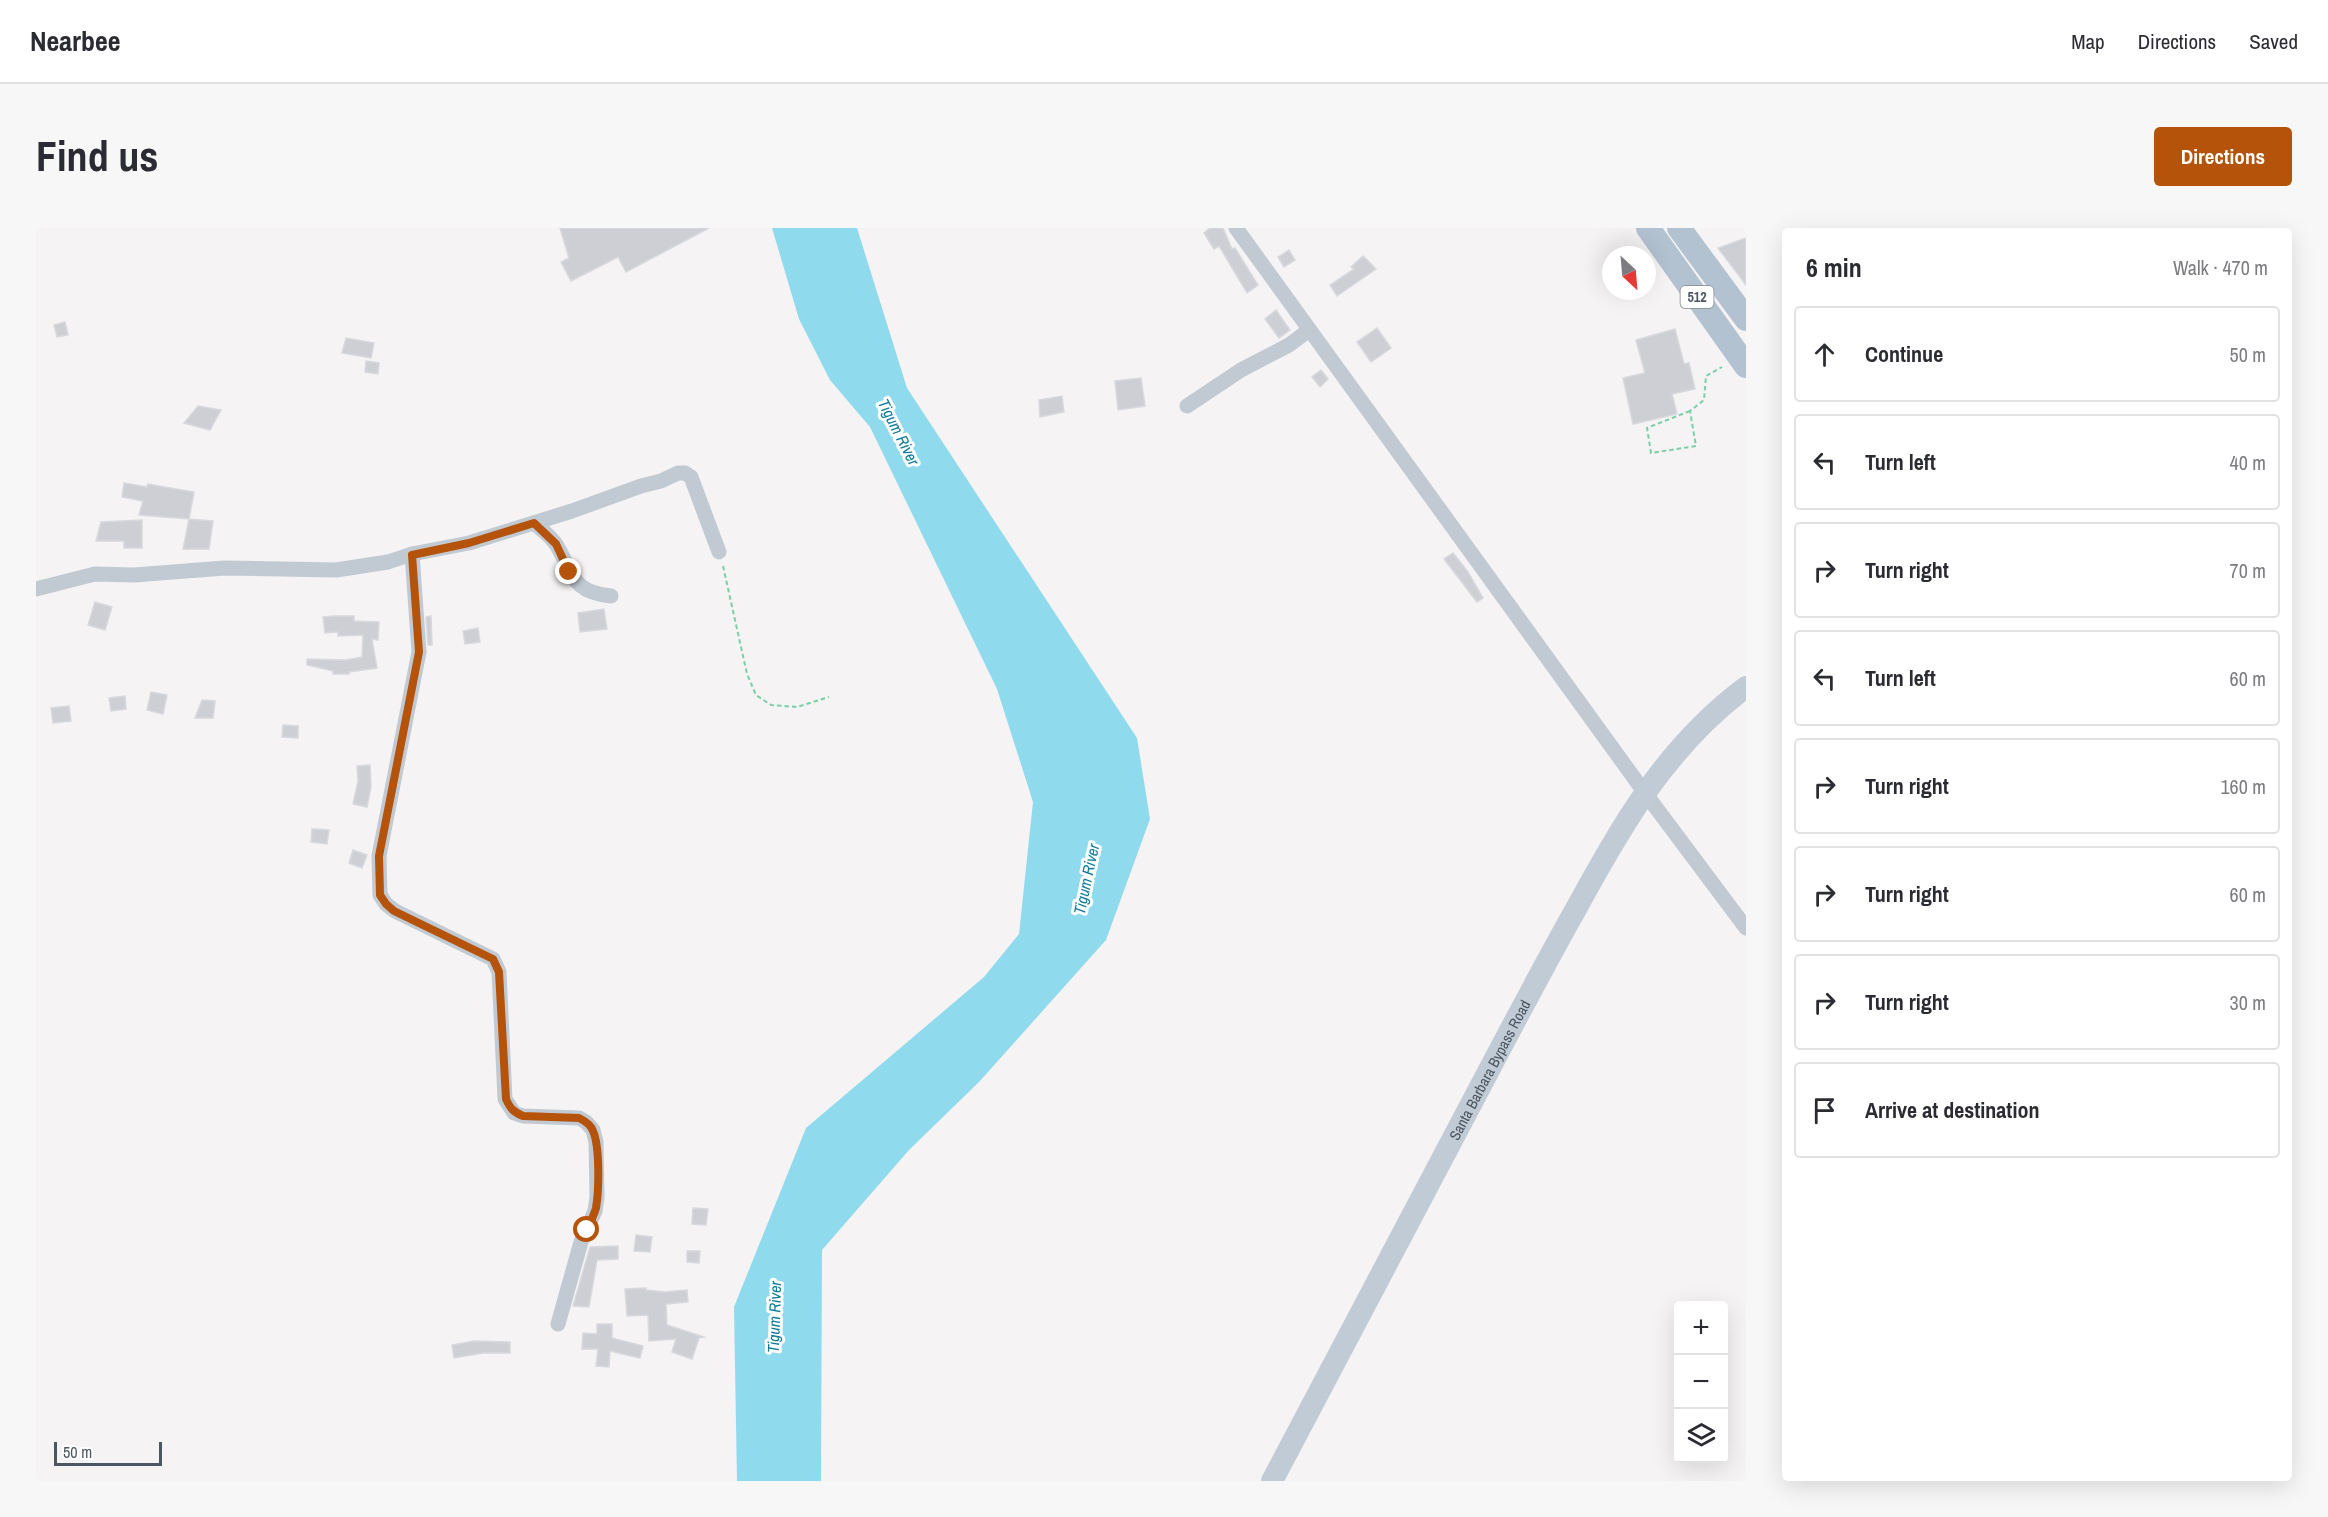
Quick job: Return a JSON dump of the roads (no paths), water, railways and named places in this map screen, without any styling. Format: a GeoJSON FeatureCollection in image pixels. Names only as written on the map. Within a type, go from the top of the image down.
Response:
{"type":"FeatureCollection","features":[{"type":"Feature","properties":{"kind":"main road","name":"512"},"geometry":{"type":"LineString","coordinates":[[1648,228],[1740,358]]}},
{"type":"Feature","properties":{"kind":"main road","name":"512"},"geometry":{"type":"LineString","coordinates":[[1679,228],[1746,319]]}},
{"type":"Feature","properties":{"kind":"main road","name":"Santa Barbara Bypass Road"},"geometry":{"type":"LineString","coordinates":[[1272,1481],[1548,958],[1605,856],[1645,793],[1679,748],[1746,687]]}},
{"type":"Feature","properties":{"kind":"street"},"geometry":{"type":"LineString","coordinates":[[1236,228],[1645,793],[1746,928]]}},
{"type":"Feature","properties":{"kind":"street"},"geometry":{"type":"LineString","coordinates":[[1187,406],[1241,370],[1289,345],[1309,330]]}},
{"type":"Feature","properties":{"kind":"street"},"geometry":{"type":"LineString","coordinates":[[36,589],[95,574],[225,568],[336,570],[388,562],[469,543],[661,481],[678,473],[685,473],[691,477],[719,552]]}},
{"type":"Feature","properties":{"kind":"street"},"geometry":{"type":"LineString","coordinates":[[534,523],[556,544],[575,583],[594,594],[611,596]]}},
{"type":"Feature","properties":{"kind":"street"},"geometry":{"type":"LineString","coordinates":[[412,555],[419,652],[379,856],[380,895],[394,911],[493,959],[499,972],[506,1099],[514,1113],[523,1116],[579,1118],[593,1130],[597,1156],[595,1211],[581,1242],[558,1324]]}},
{"type":"Feature","properties":{"kind":"water","name":"Tigum River"},"geometry":{"type":"Polygon","coordinates":[[[772,228],[857,228],[907,388],[1137,738],[1150,819],[1106,940],[979,1082],[909,1150],[822,1250],[821,1481],[737,1481],[734,1307],[806,1128],[984,977],[1019,934],[1033,802],[997,689],[870,427],[830,380],[799,319],[772,228]]]}}]}
